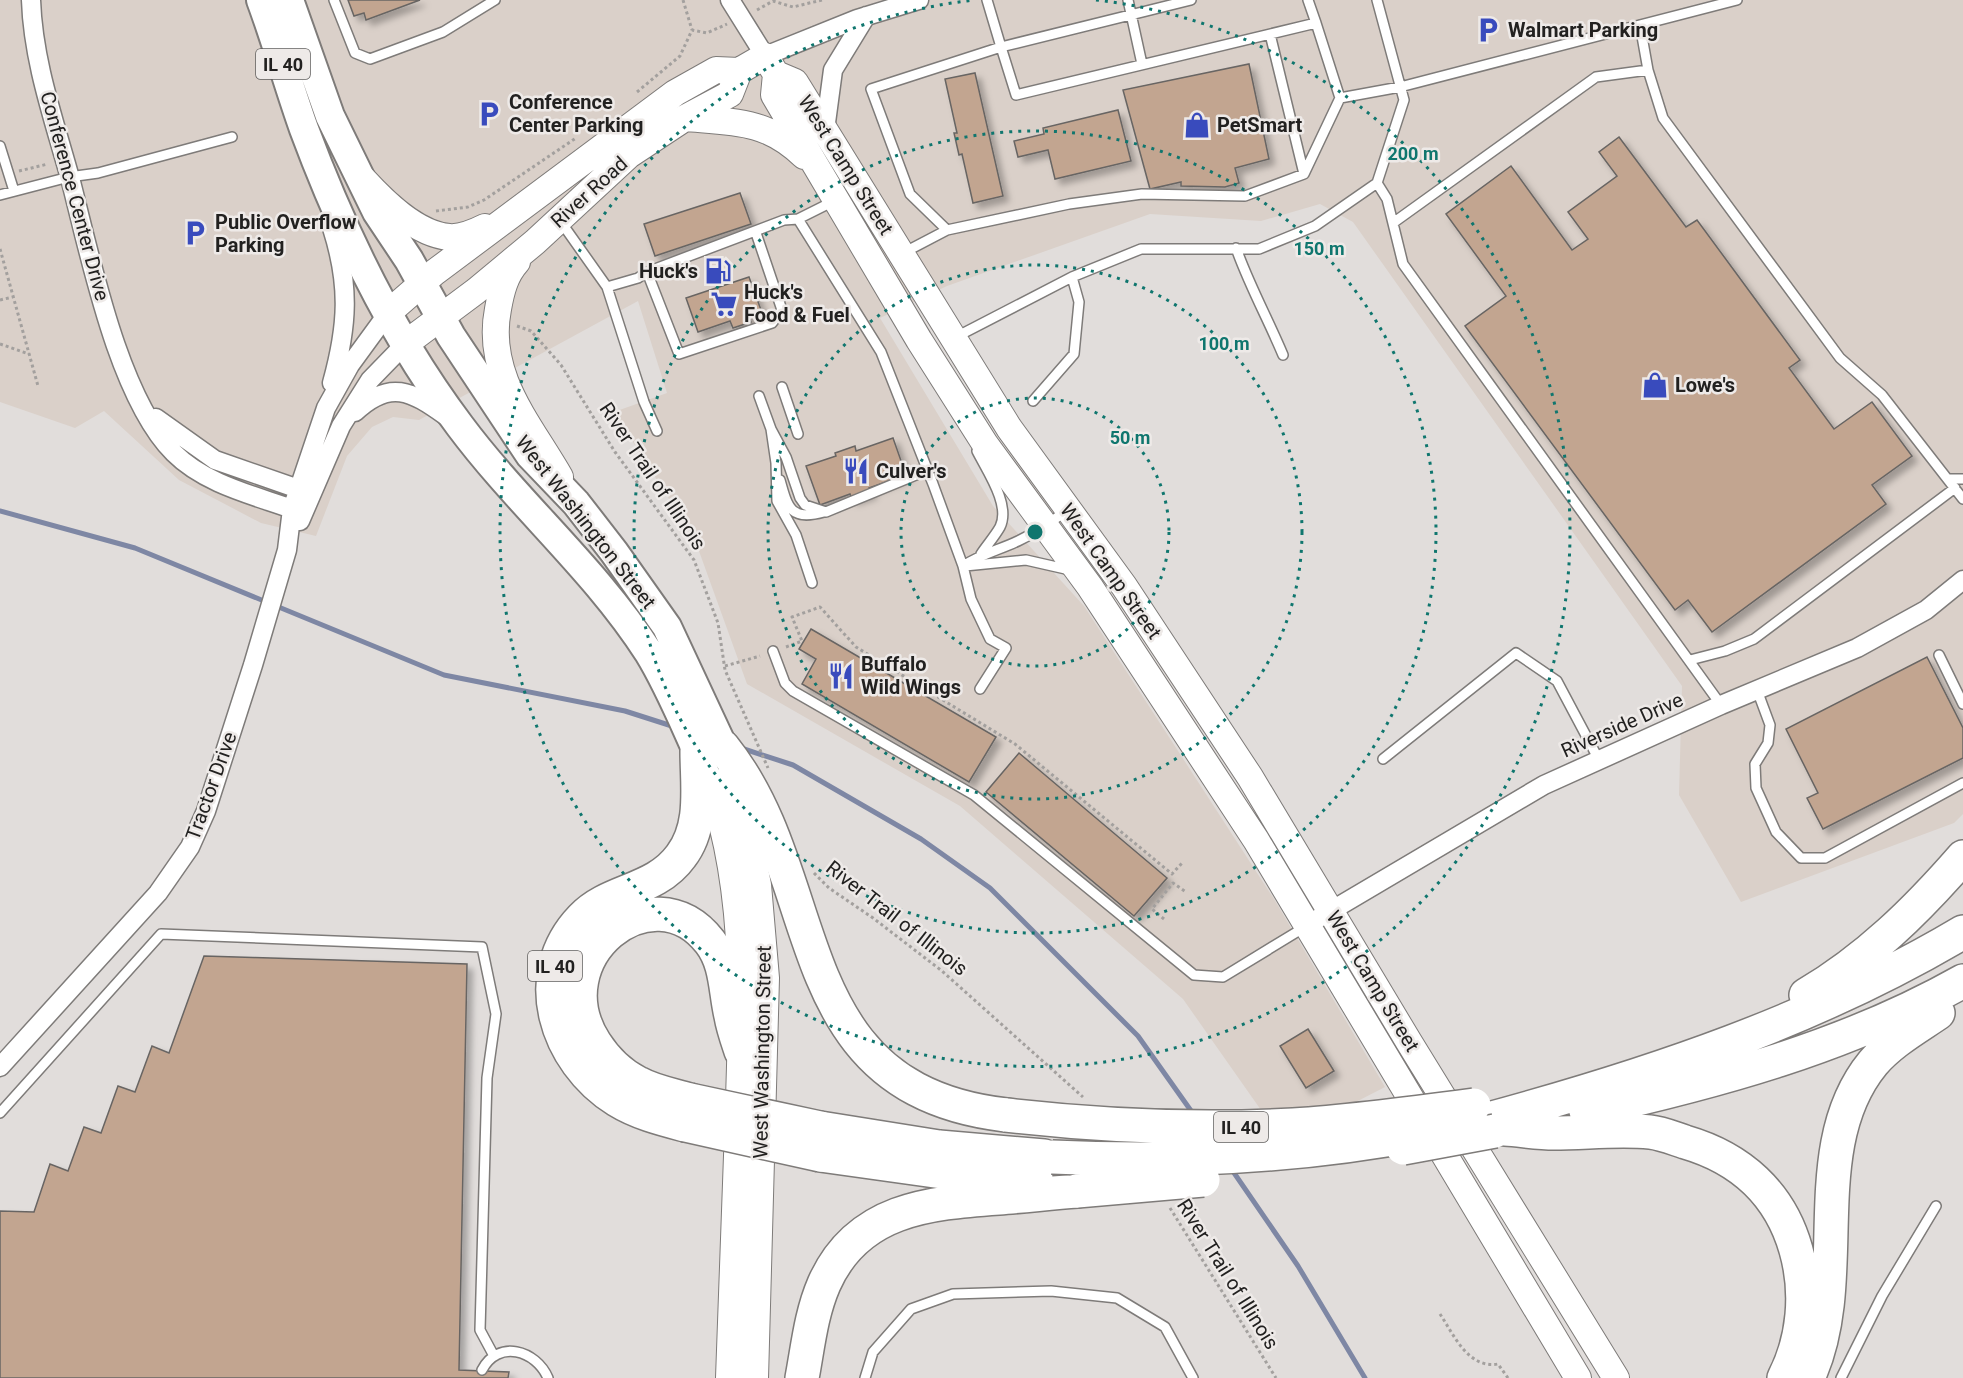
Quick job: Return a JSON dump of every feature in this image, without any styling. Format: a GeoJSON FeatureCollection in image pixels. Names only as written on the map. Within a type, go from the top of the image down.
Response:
{"type":"FeatureCollection","features":[{"type":"Feature","properties":{"kind":"highway","name":"IL 40"},"geometry":{"type":"LineString","coordinates":[[688,1113],[629,1107],[592,1080],[564,1044],[552,994],[557,957],[574,926],[592,910],[649,883],[674,865],[707,806],[700,793],[710,749],[750,783],[756,819],[786,868],[816,967],[835,1007],[850,1030],[888,1069],[916,1088],[947,1101],[1006,1115],[1133,1126],[1241,1127],[1349,1121],[1490,1121],[1626,1102],[1730,1076]]}},
{"type":"Feature","properties":{"kind":"highway"},"geometry":{"type":"LineString","coordinates":[[1670,1063],[1759,1023],[1851,965],[1897,928],[1963,857]]}},
{"type":"Feature","properties":{"kind":"highway"},"geometry":{"type":"LineString","coordinates":[[741,1051],[730,1014],[723,967],[710,941],[697,929],[672,917],[650,916],[622,924],[600,941],[586,963],[580,993],[583,1018],[591,1037],[613,1066],[688,1113],[820,1142],[939,1147],[1066,1176]]}},
{"type":"Feature","properties":{"kind":"highway"},"geometry":{"type":"LineString","coordinates":[[1670,1063],[1841,998],[1899,969],[1963,932]]}},
{"type":"Feature","properties":{"kind":"highway"},"geometry":{"type":"LineString","coordinates":[[1730,1076],[1819,1034],[1963,957]]}},
{"type":"Feature","properties":{"kind":"highway"},"geometry":{"type":"LineString","coordinates":[[1730,1076],[1833,1043],[1963,981]]}},
{"type":"Feature","properties":{"kind":"highway"},"geometry":{"type":"LineString","coordinates":[[1808,1378],[1825,1322],[1837,1152],[1847,1108],[1864,1075],[1881,1054],[1963,997]]}},
{"type":"Feature","properties":{"kind":"highway","name":"IL 40"},"geometry":{"type":"LineString","coordinates":[[1066,1176],[1203,1179],[1249,1176],[1490,1121],[1670,1063]]}},
{"type":"Feature","properties":{"kind":"highway"},"geometry":{"type":"LineString","coordinates":[[802,1378],[816,1308],[825,1282],[843,1254],[877,1224],[899,1213],[1066,1176],[1163,1160],[1251,1157],[1356,1144],[1490,1121],[1554,1133],[1611,1130],[1653,1132],[1710,1150],[1747,1172],[1760,1184],[1782,1215],[1798,1258],[1802,1293],[1801,1322],[1798,1343],[1784,1378]]}},
{"type":"Feature","properties":{"kind":"main road","name":"IL 40"},"geometry":{"type":"LineString","coordinates":[[261,0],[304,128],[350,237],[406,297]]}},
{"type":"Feature","properties":{"kind":"main road","name":"IL 40"},"geometry":{"type":"LineString","coordinates":[[289,0],[330,116],[377,212],[406,297]]}},
{"type":"Feature","properties":{"kind":"main road"},"geometry":{"type":"LineString","coordinates":[[739,71],[770,65]]}},
{"type":"Feature","properties":{"kind":"main road","name":"West Camp Street"},"geometry":{"type":"LineString","coordinates":[[770,65],[795,82],[1008,428],[1124,586],[1200,700],[1280,825],[1616,1378]]}},
{"type":"Feature","properties":{"kind":"main road","name":"West Camp Street"},"geometry":{"type":"LineString","coordinates":[[770,65],[774,94],[960,405],[1079,572],[1226,792],[1578,1378]]}},
{"type":"Feature","properties":{"kind":"main road","name":"River Road"},"geometry":{"type":"LineString","coordinates":[[406,297],[675,93],[716,70],[739,71],[730,94],[685,118],[629,155],[535,242],[435,322]]}},
{"type":"Feature","properties":{"kind":"main road"},"geometry":{"type":"LineString","coordinates":[[685,118],[743,123],[765,128],[788,142],[815,166]]}},
{"type":"Feature","properties":{"kind":"main road"},"geometry":{"type":"LineString","coordinates":[[356,171],[377,194],[403,214],[433,234],[451,238],[475,232],[527,204]]}},
{"type":"Feature","properties":{"kind":"main road"},"geometry":{"type":"LineString","coordinates":[[535,242],[508,275],[495,321],[495,348],[506,385],[576,503]]}},
{"type":"Feature","properties":{"kind":"main road","name":"West Washington Street"},"geometry":{"type":"LineString","coordinates":[[406,297],[435,322],[530,454],[576,503],[646,595],[667,627],[682,658],[710,749]]}},
{"type":"Feature","properties":{"kind":"main road","name":"West Washington Street"},"geometry":{"type":"LineString","coordinates":[[406,297],[405,344],[460,426],[590,576],[649,653],[671,693],[710,749]]}},
{"type":"Feature","properties":{"kind":"main road","name":"Tractor Drive"},"geometry":{"type":"LineString","coordinates":[[405,344],[435,322]]}},
{"type":"Feature","properties":{"kind":"main road","name":"West Washington Street"},"geometry":{"type":"LineString","coordinates":[[707,806],[725,839],[738,924],[741,1051],[729,1378]]}},
{"type":"Feature","properties":{"kind":"main road","name":"West Washington Street"},"geometry":{"type":"LineString","coordinates":[[755,1378],[766,978],[758,885],[756,819]]}},
{"type":"Feature","properties":{"kind":"street","name":"Conference Center Drive"},"geometry":{"type":"LineString","coordinates":[[31,0],[35,46],[67,169],[117,346],[133,388],[166,444],[187,465],[231,487],[299,510]]}},
{"type":"Feature","properties":{"kind":"street"},"geometry":{"type":"LineString","coordinates":[[730,0],[770,65],[866,16],[919,0]]}},
{"type":"Feature","properties":{"kind":"street"},"geometry":{"type":"LineString","coordinates":[[825,130],[833,70],[866,16]]}},
{"type":"Feature","properties":{"kind":"street"},"geometry":{"type":"LineString","coordinates":[[304,128],[345,274],[346,296],[342,341],[326,408]]}},
{"type":"Feature","properties":{"kind":"street","name":"Tractor Drive"},"geometry":{"type":"LineString","coordinates":[[0,1067],[158,893],[183,858],[206,811],[253,665],[286,550],[306,491],[326,408],[350,364],[406,297]]}},
{"type":"Feature","properties":{"kind":"street","name":"Tractor Drive"},"geometry":{"type":"LineString","coordinates":[[306,491],[340,426],[369,380],[405,344]]}},
{"type":"Feature","properties":{"kind":"street","name":"Conference Center Drive"},"geometry":{"type":"LineString","coordinates":[[133,388],[152,414],[201,452],[238,470],[306,491]]}},
{"type":"Feature","properties":{"kind":"street"},"geometry":{"type":"LineString","coordinates":[[340,426],[364,404],[383,393],[397,390],[415,395],[460,426]]}},
{"type":"Feature","properties":{"kind":"street","name":"Riverside Drive"},"geometry":{"type":"LineString","coordinates":[[1307,925],[1493,813],[1544,785],[1721,705],[1857,648],[1926,610],[1963,580]]}},
{"type":"Feature","properties":{"kind":"lane"},"geometry":{"type":"LineString","coordinates":[[334,0],[355,53],[370,59],[442,32],[495,0]]}},
{"type":"Feature","properties":{"kind":"lane"},"geometry":{"type":"LineString","coordinates":[[987,0],[1016,94],[1317,23]]}},
{"type":"Feature","properties":{"kind":"lane"},"geometry":{"type":"LineString","coordinates":[[1128,0],[1142,64]]}},
{"type":"Feature","properties":{"kind":"lane"},"geometry":{"type":"LineString","coordinates":[[946,230],[910,194],[871,90],[1001,47],[1191,0]]}},
{"type":"Feature","properties":{"kind":"lane"},"geometry":{"type":"LineString","coordinates":[[901,254],[946,230],[1069,204],[1142,194],[1245,196],[1304,174],[1340,98],[1308,0]]}},
{"type":"Feature","properties":{"kind":"lane"},"geometry":{"type":"LineString","coordinates":[[952,339],[1072,277],[1141,249],[1260,249],[1315,226],[1377,183],[1404,100],[1377,0]]}},
{"type":"Feature","properties":{"kind":"lane"},"geometry":{"type":"LineString","coordinates":[[1340,98],[1400,87],[1737,0]]}},
{"type":"Feature","properties":{"kind":"lane"},"geometry":{"type":"LineString","coordinates":[[1640,25],[1648,70],[1663,118],[1840,358],[1882,394],[1963,499]]}},
{"type":"Feature","properties":{"kind":"lane"},"geometry":{"type":"LineString","coordinates":[[1270,34],[1304,174]]}},
{"type":"Feature","properties":{"kind":"lane"},"geometry":{"type":"LineString","coordinates":[[1393,223],[1596,77],[1648,70]]}},
{"type":"Feature","properties":{"kind":"lane"},"geometry":{"type":"LineString","coordinates":[[0,195],[67,169],[98,173],[232,137]]}},
{"type":"Feature","properties":{"kind":"lane"},"geometry":{"type":"LineString","coordinates":[[0,146],[14,191]]}},
{"type":"Feature","properties":{"kind":"lane"},"geometry":{"type":"LineString","coordinates":[[1377,183],[1387,199],[1403,264],[1721,705]]}},
{"type":"Feature","properties":{"kind":"lane"},"geometry":{"type":"LineString","coordinates":[[607,287],[638,278],[647,272],[756,233],[784,220],[798,219],[836,200]]}},
{"type":"Feature","properties":{"kind":"lane"},"geometry":{"type":"LineString","coordinates":[[798,219],[880,352],[928,470],[963,566],[971,599],[990,639],[1006,648],[980,689]]}},
{"type":"Feature","properties":{"kind":"lane"},"geometry":{"type":"LineString","coordinates":[[560,220],[607,287],[644,402],[657,431]]}},
{"type":"Feature","properties":{"kind":"lane"},"geometry":{"type":"LineString","coordinates":[[647,272],[679,354],[772,323],[782,310],[756,233]]}},
{"type":"Feature","properties":{"kind":"lane"},"geometry":{"type":"LineString","coordinates":[[1236,248],[1248,283],[1259,300],[1283,355]]}},
{"type":"Feature","properties":{"kind":"lane"},"geometry":{"type":"LineString","coordinates":[[1033,401],[1074,354],[1079,302],[1072,277]]}},
{"type":"Feature","properties":{"kind":"lane"},"geometry":{"type":"LineString","coordinates":[[782,387],[798,434]]}},
{"type":"Feature","properties":{"kind":"lane"},"geometry":{"type":"LineString","coordinates":[[759,396],[771,429],[786,457],[800,498],[805,505],[826,512]]}},
{"type":"Feature","properties":{"kind":"lane"},"geometry":{"type":"LineString","coordinates":[[960,405],[961,423],[995,487],[1003,512],[1001,525],[981,554]]}},
{"type":"Feature","properties":{"kind":"lane"},"geometry":{"type":"LineString","coordinates":[[771,429],[776,464],[777,501],[796,535],[812,583]]}},
{"type":"Feature","properties":{"kind":"lane"},"geometry":{"type":"LineString","coordinates":[[776,464],[787,505],[796,514],[806,517],[826,512],[928,470]]}},
{"type":"Feature","properties":{"kind":"lane"},"geometry":{"type":"LineString","coordinates":[[1949,479],[1963,479]]}},
{"type":"Feature","properties":{"kind":"lane"},"geometry":{"type":"LineString","coordinates":[[1690,660],[1725,651],[1754,639],[1955,488]]}},
{"type":"Feature","properties":{"kind":"lane"},"geometry":{"type":"LineString","coordinates":[[963,566],[981,554],[1016,542],[1045,526],[1068,509]]}},
{"type":"Feature","properties":{"kind":"lane"},"geometry":{"type":"LineString","coordinates":[[963,566],[1026,560],[1079,572]]}},
{"type":"Feature","properties":{"kind":"lane"},"geometry":{"type":"LineString","coordinates":[[773,651],[785,683],[793,691],[974,795],[1194,975],[1206,978],[1223,977],[1307,925]]}},
{"type":"Feature","properties":{"kind":"lane"},"geometry":{"type":"LineString","coordinates":[[1383,759],[1516,653],[1557,681],[1599,760]]}},
{"type":"Feature","properties":{"kind":"lane"},"geometry":{"type":"LineString","coordinates":[[1939,655],[1963,704]]}},
{"type":"Feature","properties":{"kind":"lane"},"geometry":{"type":"LineString","coordinates":[[1757,690],[1770,725],[1768,743],[1755,764],[1756,788],[1776,832],[1801,858],[1826,858],[1963,783]]}},
{"type":"Feature","properties":{"kind":"lane"},"geometry":{"type":"LineString","coordinates":[[0,1113],[161,934],[482,947],[496,1014],[487,1078],[480,1329],[494,1356]]}},
{"type":"Feature","properties":{"kind":"lane"},"geometry":{"type":"LineString","coordinates":[[1841,1378],[1882,1296],[1936,1206]]}},
{"type":"Feature","properties":{"kind":"lane"},"geometry":{"type":"LineString","coordinates":[[865,1378],[873,1352],[911,1309],[953,1294],[1051,1291],[1117,1298],[1165,1327],[1193,1378]]}},
{"type":"Feature","properties":{"kind":"lane"},"geometry":{"type":"LineString","coordinates":[[482,1371],[494,1356],[514,1351],[524,1353],[543,1366],[548,1378]]}},
{"type":"Feature","properties":{"kind":"path"},"geometry":{"type":"LineString","coordinates":[[630,98],[680,56],[692,30],[683,0]]}},
{"type":"Feature","properties":{"kind":"path"},"geometry":{"type":"LineString","coordinates":[[771,4],[773,1],[793,7],[822,0]]}},
{"type":"Feature","properties":{"kind":"path"},"geometry":{"type":"LineString","coordinates":[[692,30],[707,33]]}},
{"type":"Feature","properties":{"kind":"path"},"geometry":{"type":"LineString","coordinates":[[431,211],[468,207],[484,200],[577,137]]}},
{"type":"Feature","properties":{"kind":"path"},"geometry":{"type":"LineString","coordinates":[[9,174],[67,169]]}},
{"type":"Feature","properties":{"kind":"path"},"geometry":{"type":"LineString","coordinates":[[0,249],[38,386]]}},
{"type":"Feature","properties":{"kind":"path"},"geometry":{"type":"LineString","coordinates":[[0,300],[13,297]]}},
{"type":"Feature","properties":{"kind":"path","name":"River Trail of Illinois"},"geometry":{"type":"LineString","coordinates":[[512,325],[531,331],[561,364],[615,452],[694,560],[718,623],[725,668],[772,776]]}},
{"type":"Feature","properties":{"kind":"path"},"geometry":{"type":"LineString","coordinates":[[0,344],[28,354]]}},
{"type":"Feature","properties":{"kind":"path"},"geometry":{"type":"LineString","coordinates":[[785,648],[802,641],[792,617],[820,608],[856,647],[1015,744],[1172,874],[1173,883],[1152,909],[1164,919]]}},
{"type":"Feature","properties":{"kind":"path"},"geometry":{"type":"LineString","coordinates":[[725,668],[761,656]]}},
{"type":"Feature","properties":{"kind":"path"},"geometry":{"type":"LineString","coordinates":[[1172,874],[1182,863]]}},
{"type":"Feature","properties":{"kind":"path","name":"River Trail of Illinois"},"geometry":{"type":"LineString","coordinates":[[813,872],[829,888],[873,918],[942,971],[1084,1098]]}},
{"type":"Feature","properties":{"kind":"path"},"geometry":{"type":"LineString","coordinates":[[1173,883],[1186,892]]}},
{"type":"Feature","properties":{"kind":"path","name":"River Trail of Illinois"},"geometry":{"type":"LineString","coordinates":[[1168,1206],[1276,1378]]}},
{"type":"Feature","properties":{"kind":"path"},"geometry":{"type":"LineString","coordinates":[[1440,1314],[1469,1356],[1482,1364],[1498,1364],[1506,1377]]}},
{"type":"Feature","properties":{"kind":"shaded area"},"geometry":{"type":"Polygon","coordinates":[[[0,0],[1963,0],[1963,814],[1954,823],[1741,902],[1679,795],[1682,686],[1353,222],[1320,204],[1261,221],[1150,214],[947,286],[880,318],[993,506],[1084,606],[1274,899],[1385,1087],[1282,1140],[1183,999],[960,806],[747,684],[695,540],[614,412],[667,393],[638,301],[419,420],[393,417],[372,427],[347,456],[316,536],[261,523],[179,480],[104,411],[75,428],[0,402],[0,0]]]}},
{"type":"Feature","properties":{"kind":"building"},"geometry":{"type":"Polygon","coordinates":[[[348,0],[420,0],[366,20],[364,13],[354,16],[348,0]]]}},
{"type":"Feature","properties":{"kind":"building","name":"PetSmart"},"geometry":{"type":"Polygon","coordinates":[[[1249,64],[1269,159],[1235,168],[1239,183],[1225,187],[1181,186],[1181,182],[1150,189],[1123,90],[1249,64]]]}},
{"type":"Feature","properties":{"kind":"building"},"geometry":{"type":"Polygon","coordinates":[[[975,73],[1003,196],[973,203],[962,154],[959,155],[954,133],[957,133],[945,79],[975,73]]]}},
{"type":"Feature","properties":{"kind":"building"},"geometry":{"type":"Polygon","coordinates":[[[1118,110],[1131,161],[1055,179],[1048,150],[1018,157],[1014,141],[1044,134],[1043,128],[1118,110]]]}},
{"type":"Feature","properties":{"kind":"building","name":"Lowe's"},"geometry":{"type":"Polygon","coordinates":[[[1619,137],[1686,227],[1697,220],[1800,360],[1789,368],[1834,429],[1872,402],[1912,456],[1872,485],[1886,504],[1712,632],[1688,600],[1675,610],[1465,326],[1506,296],[1446,214],[1511,166],[1572,250],[1588,239],[1568,212],[1617,176],[1599,152],[1619,137]]]}},
{"type":"Feature","properties":{"kind":"building"},"geometry":{"type":"Polygon","coordinates":[[[740,193],[751,224],[655,256],[644,224],[740,193]]]}},
{"type":"Feature","properties":{"kind":"building","name":"Huck's Food & Fuel"},"geometry":{"type":"Polygon","coordinates":[[[749,277],[761,310],[748,314],[751,322],[733,328],[730,321],[698,332],[686,298],[749,277]]]}},
{"type":"Feature","properties":{"kind":"building","name":"Culver's"},"geometry":{"type":"Polygon","coordinates":[[[893,438],[906,475],[869,488],[871,493],[852,499],[850,494],[820,505],[806,466],[836,456],[835,453],[855,446],[856,451],[893,438]]]}},
{"type":"Feature","properties":{"kind":"building"},"geometry":{"type":"Polygon","coordinates":[[[811,629],[996,737],[969,782],[802,684],[816,659],[799,649],[811,629]]]}},
{"type":"Feature","properties":{"kind":"building"},"geometry":{"type":"Polygon","coordinates":[[[1927,657],[1963,728],[1963,758],[1823,829],[1807,798],[1818,793],[1786,729],[1927,657]]]}},
{"type":"Feature","properties":{"kind":"building"},"geometry":{"type":"Polygon","coordinates":[[[1019,753],[1167,878],[1134,916],[986,792],[1019,753]]]}},
{"type":"Feature","properties":{"kind":"building"},"geometry":{"type":"Polygon","coordinates":[[[204,956],[467,964],[459,1370],[509,1372],[508,1378],[0,1378],[0,1211],[34,1212],[50,1164],[68,1171],[84,1127],[101,1133],[118,1086],[135,1092],[152,1046],[169,1053],[204,956]]]}},
{"type":"Feature","properties":{"kind":"building"},"geometry":{"type":"Polygon","coordinates":[[[1308,1029],[1334,1071],[1306,1088],[1280,1046],[1308,1029]]]}},
{"type":"Feature","properties":{"kind":"waterway"},"geometry":{"type":"LineString","coordinates":[[0,511],[135,548],[444,675],[625,711],[675,727]]}},
{"type":"Feature","properties":{"kind":"waterway"},"geometry":{"type":"LineString","coordinates":[[738,747],[793,765],[921,839],[990,888],[1138,1036],[1194,1115]]}},
{"type":"Feature","properties":{"kind":"waterway"},"geometry":{"type":"LineString","coordinates":[[1230,1167],[1298,1266],[1365,1378]]}},
{"type":"Feature","properties":{"kind":"place","name":"Walmart Parking"},"geometry":{"type":"Point","coordinates":[1488,30]}},
{"type":"Feature","properties":{"kind":"place","name":"Conference Center Parking"},"geometry":{"type":"Point","coordinates":[489,114]}},
{"type":"Feature","properties":{"kind":"place","name":"PetSmart"},"geometry":{"type":"Point","coordinates":[1197,125]}},
{"type":"Feature","properties":{"kind":"place","name":"Public Overflow Parking"},"geometry":{"type":"Point","coordinates":[195,233]}},
{"type":"Feature","properties":{"kind":"place","name":"Huck's"},"geometry":{"type":"Point","coordinates":[718,271]}},
{"type":"Feature","properties":{"kind":"place","name":"Huck's Food & Fuel"},"geometry":{"type":"Point","coordinates":[724,304]}},
{"type":"Feature","properties":{"kind":"place","name":"Lowe's"},"geometry":{"type":"Point","coordinates":[1655,385]}},
{"type":"Feature","properties":{"kind":"place","name":"Culver's"},"geometry":{"type":"Point","coordinates":[856,471]}},
{"type":"Feature","properties":{"kind":"place","name":"Buffalo Wild Wings"},"geometry":{"type":"Point","coordinates":[841,676]}}]}
